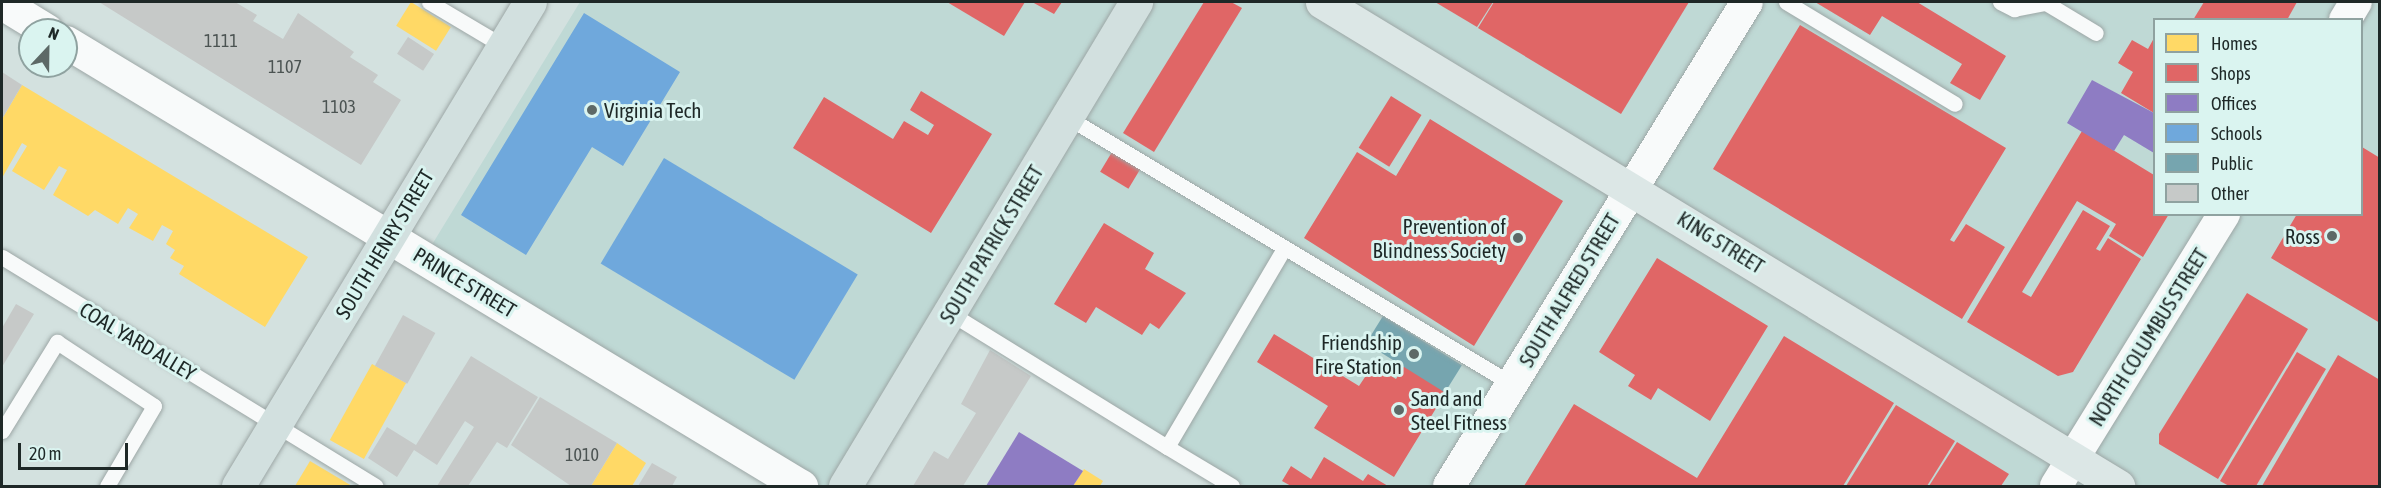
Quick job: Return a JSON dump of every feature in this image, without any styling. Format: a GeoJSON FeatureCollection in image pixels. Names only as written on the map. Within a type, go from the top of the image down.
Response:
{"type":"FeatureCollection","features":[{"type":"Feature","properties":{"kind":"highway","name":"SOUTH HENRY STREET"},"geometry":{"type":"LineString","coordinates":[[238,486],[530,2]]}},
{"type":"Feature","properties":{"kind":"highway","name":"SOUTH PATRICK STREET"},"geometry":{"type":"LineString","coordinates":[[845,486],[1136,2]]}},
{"type":"Feature","properties":{"kind":"main road","name":"KING STREET"},"geometry":{"type":"LineString","coordinates":[[1322,2],[1632,187],[2118,486]]}},
{"type":"Feature","properties":{"kind":"street","name":"SOUTH ALFRED STREET"},"geometry":{"type":"LineString","coordinates":[[1452,486],[1632,187],[1747,2]]}},
{"type":"Feature","properties":{"kind":"street"},"geometry":{"type":"LineString","coordinates":[[2346,18],[2356,2]]}},
{"type":"Feature","properties":{"kind":"street"},"geometry":{"type":"LineString","coordinates":[[2,3],[26,18]]}},
{"type":"Feature","properties":{"kind":"street","name":"PRINCE STREET"},"geometry":{"type":"LineString","coordinates":[[78,49],[801,486]]}},
{"type":"Feature","properties":{"kind":"street","name":"NORTH COLUMBUS STREET"},"geometry":{"type":"LineString","coordinates":[[2056,486],[2223,216]]}},
{"type":"Feature","properties":{"kind":"lane"},"geometry":{"type":"LineString","coordinates":[[429,2],[503,46]]}},
{"type":"Feature","properties":{"kind":"lane"},"geometry":{"type":"LineString","coordinates":[[1786,2],[1955,104]]}},
{"type":"Feature","properties":{"kind":"lane"},"geometry":{"type":"LineString","coordinates":[[2000,2],[2014,9],[2046,3],[2096,33]]}},
{"type":"Feature","properties":{"kind":"lane"},"geometry":{"type":"LineString","coordinates":[[1067,117],[1512,384]]}},
{"type":"Feature","properties":{"kind":"lane"},"geometry":{"type":"LineString","coordinates":[[1167,447],[1284,248]]}},
{"type":"Feature","properties":{"kind":"lane","name":"COAL YARD ALLEY"},"geometry":{"type":"LineString","coordinates":[[2,257],[375,486]]}},
{"type":"Feature","properties":{"kind":"lane"},"geometry":{"type":"LineString","coordinates":[[950,314],[1232,486]]}},
{"type":"Feature","properties":{"kind":"lane"},"geometry":{"type":"LineString","coordinates":[[2,431],[57,342],[154,406],[107,486]]}},
{"type":"Feature","properties":{"kind":"shaded area"},"geometry":{"type":"Polygon","coordinates":[[[580,2],[2379,2],[2379,486],[1245,486],[950,309],[843,486],[795,486],[422,261],[580,2]]]}},
{"type":"Feature","properties":{"kind":"building: Homes"},"geometry":{"type":"Polygon","coordinates":[[[411,2],[451,27],[436,51],[396,26],[411,2]]]}},
{"type":"Feature","properties":{"kind":"building: Homes"},"geometry":{"type":"Polygon","coordinates":[[[22,85],[308,257],[265,327],[179,274],[184,266],[170,258],[175,250],[166,244],[173,231],[162,225],[153,241],[129,228],[138,214],[128,208],[118,224],[95,210],[88,216],[53,195],[67,170],[59,166],[44,190],[12,171],[27,146],[22,143],[2,178],[2,119],[22,85]]]}},
{"type":"Feature","properties":{"kind":"building: Homes"},"geometry":{"type":"Polygon","coordinates":[[[372,364],[406,383],[364,459],[330,440],[372,364]]]}},
{"type":"Feature","properties":{"kind":"building: Homes"},"geometry":{"type":"Polygon","coordinates":[[[617,443],[646,463],[632,486],[591,486],[617,443]]]}},
{"type":"Feature","properties":{"kind":"building: Homes"},"geometry":{"type":"Polygon","coordinates":[[[310,461],[352,486],[295,486],[310,461]]]}},
{"type":"Feature","properties":{"kind":"building: Homes"},"geometry":{"type":"Polygon","coordinates":[[[1084,469],[1103,481],[1100,486],[1073,486],[1084,469]]]}},
{"type":"Feature","properties":{"kind":"building: Shops"},"geometry":{"type":"Polygon","coordinates":[[[947,2],[1025,2],[1004,36],[947,2]]]}},
{"type":"Feature","properties":{"kind":"building: Shops"},"geometry":{"type":"Polygon","coordinates":[[[1032,2],[1062,2],[1054,14],[1032,2]]]}},
{"type":"Feature","properties":{"kind":"building: Shops"},"geometry":{"type":"Polygon","coordinates":[[[1204,2],[1231,2],[1242,8],[1154,152],[1123,133],[1204,2]]]}},
{"type":"Feature","properties":{"kind":"building: Shops"},"geometry":{"type":"Polygon","coordinates":[[[1435,2],[1493,2],[1477,27],[1435,2]]]}},
{"type":"Feature","properties":{"kind":"building: Shops"},"geometry":{"type":"Polygon","coordinates":[[[1494,2],[1689,2],[1621,114],[1478,28],[1494,2]]]}},
{"type":"Feature","properties":{"kind":"building: Shops"},"geometry":{"type":"Polygon","coordinates":[[[1815,2],[1917,2],[2006,56],[1980,100],[1950,83],[1962,64],[1882,16],[1870,35],[1815,2]]]}},
{"type":"Feature","properties":{"kind":"building: Shops"},"geometry":{"type":"Polygon","coordinates":[[[2204,2],[2297,2],[2288,18],[2194,18],[2204,2]]]}},
{"type":"Feature","properties":{"kind":"building: Shops"},"geometry":{"type":"Polygon","coordinates":[[[1800,25],[2006,148],[1950,240],[1954,242],[1966,224],[2005,247],[1962,319],[1713,169],[1800,25]]]}},
{"type":"Feature","properties":{"kind":"building: Shops"},"geometry":{"type":"Polygon","coordinates":[[[2132,40],[2148,49],[2153,40],[2153,112],[2121,93],[2133,72],[2118,63],[2132,40]]]}},
{"type":"Feature","properties":{"kind":"building: Shops"},"geometry":{"type":"Polygon","coordinates":[[[921,91],[992,134],[931,233],[793,148],[824,97],[893,139],[904,121],[928,135],[934,125],[910,110],[921,91]]]}},
{"type":"Feature","properties":{"kind":"building: Shops"},"geometry":{"type":"Polygon","coordinates":[[[1391,96],[1422,115],[1389,167],[1359,148],[1391,96]]]}},
{"type":"Feature","properties":{"kind":"building: Shops"},"geometry":{"type":"Polygon","coordinates":[[[1430,119],[1563,201],[1474,346],[1304,238],[1357,152],[1396,176],[1430,119]]]}},
{"type":"Feature","properties":{"kind":"building: Shops"},"geometry":{"type":"Polygon","coordinates":[[[2082,131],[2153,174],[2153,216],[2168,216],[2143,257],[2109,236],[2116,224],[2077,201],[2022,292],[2031,297],[2083,210],[2110,226],[2096,249],[2100,251],[2108,238],[2141,259],[2073,372],[2058,376],[1967,322],[2082,131]]]}},
{"type":"Feature","properties":{"kind":"building: Shops","name":"Ross"},"geometry":{"type":"Polygon","coordinates":[[[2363,148],[2380,158],[2380,323],[2271,258],[2296,216],[2363,216],[2363,148]]]}},
{"type":"Feature","properties":{"kind":"building: Shops"},"geometry":{"type":"Polygon","coordinates":[[[1112,152],[1140,169],[1128,189],[1100,172],[1112,152]]]}},
{"type":"Feature","properties":{"kind":"building: Shops"},"geometry":{"type":"Polygon","coordinates":[[[1104,223],[1154,253],[1145,269],[1186,293],[1159,329],[1150,323],[1142,335],[1096,307],[1086,323],[1054,304],[1104,223]]]}},
{"type":"Feature","properties":{"kind":"building: Shops"},"geometry":{"type":"Polygon","coordinates":[[[1657,258],[1768,326],[1710,421],[1658,388],[1651,400],[1628,386],[1635,375],[1599,352],[1657,258]]]}},
{"type":"Feature","properties":{"kind":"building: Shops"},"geometry":{"type":"Polygon","coordinates":[[[2247,293],[2308,329],[2218,479],[2159,444],[2159,434],[2247,293]]]}},
{"type":"Feature","properties":{"kind":"building: Shops"},"geometry":{"type":"Polygon","coordinates":[[[1274,334],[1359,386],[1373,365],[1396,379],[1404,366],[1446,392],[1394,477],[1314,428],[1328,406],[1257,362],[1274,334]]]}},
{"type":"Feature","properties":{"kind":"building: Shops"},"geometry":{"type":"Polygon","coordinates":[[[1784,336],[1894,403],[1843,486],[1524,486],[1574,404],[1697,478],[1784,336]]]}},
{"type":"Feature","properties":{"kind":"building: Shops"},"geometry":{"type":"Polygon","coordinates":[[[2297,352],[2326,369],[2256,486],[2229,486],[2220,481],[2297,352]]]}},
{"type":"Feature","properties":{"kind":"building: Shops"},"geometry":{"type":"Polygon","coordinates":[[[2338,355],[2380,380],[2380,486],[2262,486],[2338,355]]]}},
{"type":"Feature","properties":{"kind":"building: Shops"},"geometry":{"type":"Polygon","coordinates":[[[1896,405],[1955,441],[1927,486],[1846,486],[1896,405]]]}},
{"type":"Feature","properties":{"kind":"building: Shops"},"geometry":{"type":"Polygon","coordinates":[[[1957,442],[2009,474],[2001,486],[1929,486],[1957,442]]]}},
{"type":"Feature","properties":{"kind":"building: Shops"},"geometry":{"type":"Polygon","coordinates":[[[1324,457],[1363,481],[1368,474],[1388,486],[1291,486],[1282,481],[1291,466],[1311,479],[1324,457]]]}},
{"type":"Feature","properties":{"kind":"building: Offices"},"geometry":{"type":"Polygon","coordinates":[[[2092,80],[2153,112],[2153,152],[2124,135],[2114,151],[2067,123],[2092,80]]]}},
{"type":"Feature","properties":{"kind":"building: Offices"},"geometry":{"type":"Polygon","coordinates":[[[1019,432],[1083,471],[1073,486],[986,486],[1019,432]]]}},
{"type":"Feature","properties":{"kind":"building: Schools","name":"Virginia Tech"},"geometry":{"type":"Polygon","coordinates":[[[584,13],[680,72],[623,166],[592,147],[526,255],[461,215],[584,13]]]}},
{"type":"Feature","properties":{"kind":"building: Schools"},"geometry":{"type":"Polygon","coordinates":[[[664,158],[858,274],[794,380],[601,263],[664,158]]]}},
{"type":"Feature","properties":{"kind":"building: Public","name":"Friendship Fire Station"},"geometry":{"type":"Polygon","coordinates":[[[1383,316],[1462,365],[1445,392],[1366,343],[1383,316]]]}},
{"type":"Feature","properties":{"kind":"building: Other"},"geometry":{"type":"Polygon","coordinates":[[[99,2],[235,2],[257,15],[253,21],[283,39],[298,13],[354,52],[350,57],[378,75],[373,82],[401,100],[361,165],[99,2]]]}},
{"type":"Feature","properties":{"kind":"building: Other"},"geometry":{"type":"Polygon","coordinates":[[[408,37],[434,54],[423,71],[397,54],[408,37]]]}},
{"type":"Feature","properties":{"kind":"building: Other"},"geometry":{"type":"Polygon","coordinates":[[[2,72],[22,85],[2,119],[2,72]]]}},
{"type":"Feature","properties":{"kind":"building: Other"},"geometry":{"type":"Polygon","coordinates":[[[16,304],[34,314],[2,367],[2,328],[16,304]]]}},
{"type":"Feature","properties":{"kind":"building: Other"},"geometry":{"type":"Polygon","coordinates":[[[403,315],[435,333],[407,384],[375,366],[403,315]]]}},
{"type":"Feature","properties":{"kind":"building: Other"},"geometry":{"type":"Polygon","coordinates":[[[990,350],[1031,376],[963,486],[913,486],[934,451],[948,459],[976,413],[961,404],[990,350]]]}},
{"type":"Feature","properties":{"kind":"building: Other"},"geometry":{"type":"Polygon","coordinates":[[[471,356],[538,397],[507,448],[497,442],[468,486],[437,486],[474,427],[465,421],[437,465],[414,450],[397,477],[368,458],[387,427],[416,445],[471,356]]]}},
{"type":"Feature","properties":{"kind":"building: Other"},"geometry":{"type":"Polygon","coordinates":[[[540,397],[617,443],[591,486],[571,486],[511,445],[540,397]]]}},
{"type":"Feature","properties":{"kind":"building: Other"},"geometry":{"type":"Polygon","coordinates":[[[652,463],[677,477],[672,486],[638,486],[652,463]]]}},
{"type":"Feature","properties":{"kind":"place","name":"Virginia Tech"},"geometry":{"type":"Point","coordinates":[592,110]}},
{"type":"Feature","properties":{"kind":"place","name":"Ross"},"geometry":{"type":"Point","coordinates":[2332,236]}},
{"type":"Feature","properties":{"kind":"place","name":"Prevention of Blindness Society"},"geometry":{"type":"Point","coordinates":[1518,238]}},
{"type":"Feature","properties":{"kind":"place","name":"Friendship Fire Station"},"geometry":{"type":"Point","coordinates":[1414,354]}},
{"type":"Feature","properties":{"kind":"place","name":"Sand and Steel Fitness"},"geometry":{"type":"Point","coordinates":[1399,410]}}]}
